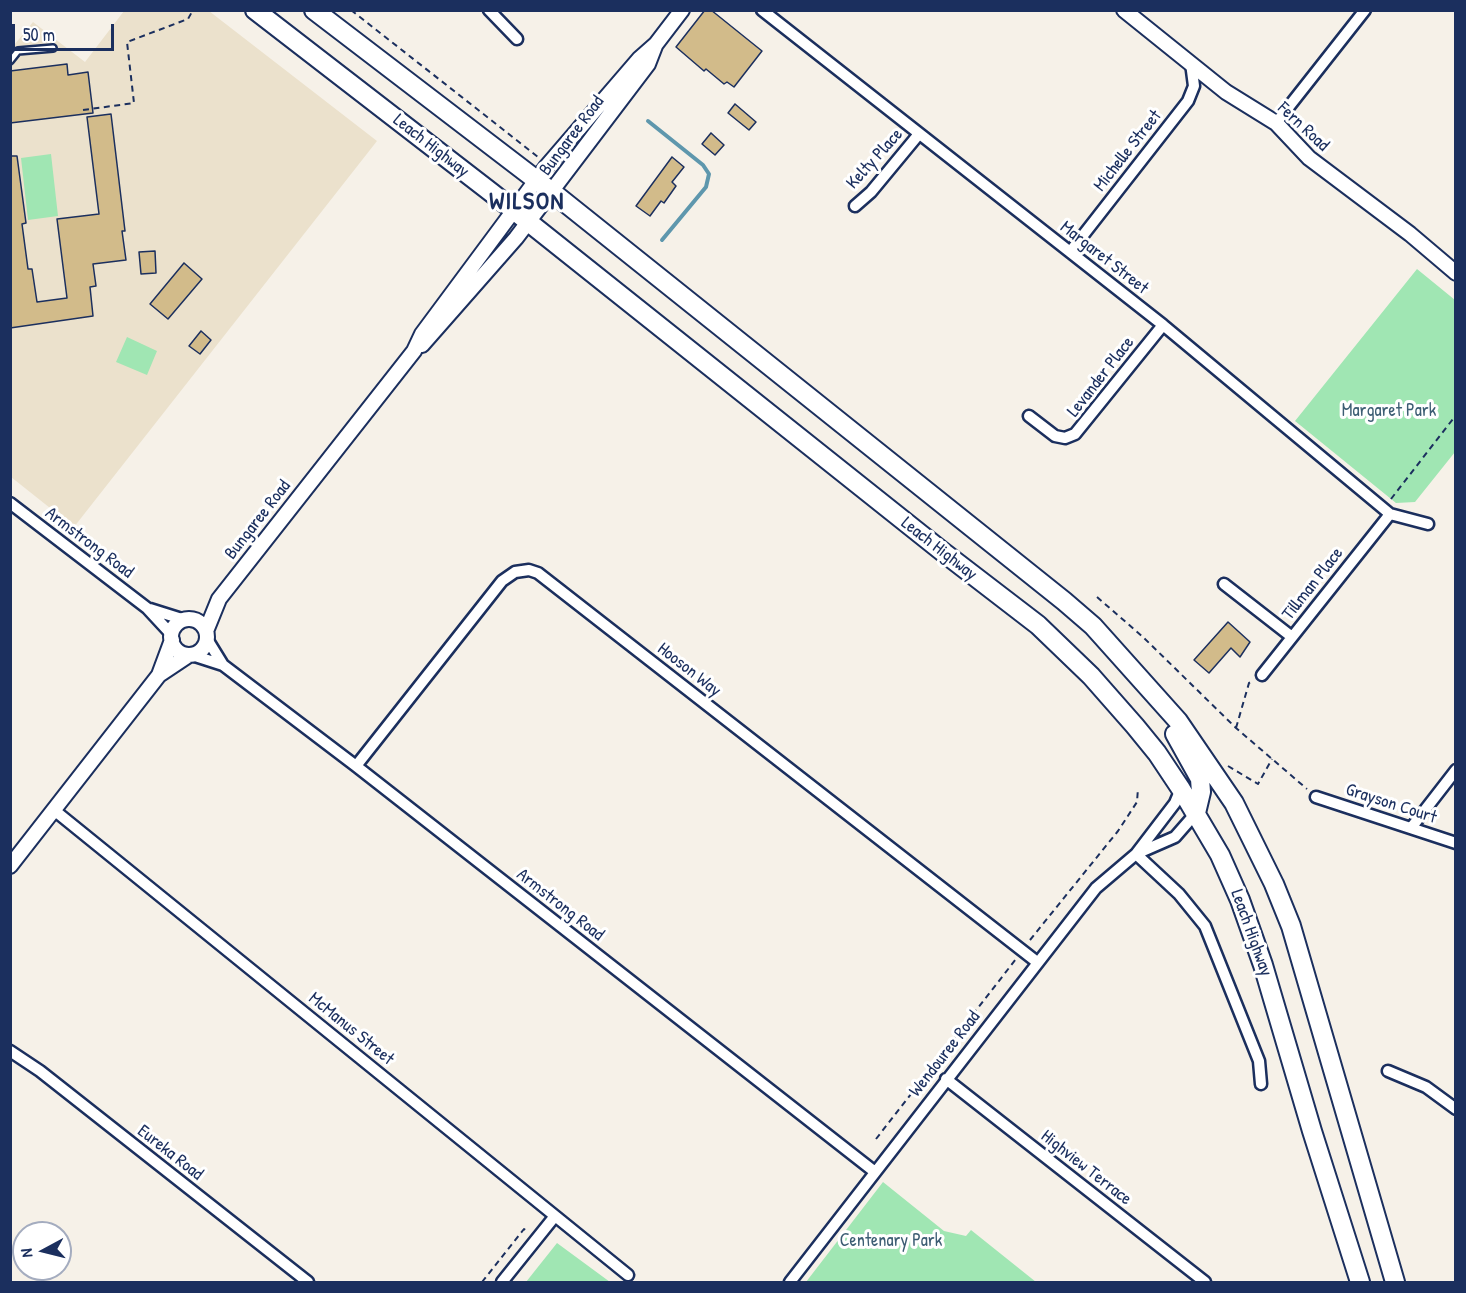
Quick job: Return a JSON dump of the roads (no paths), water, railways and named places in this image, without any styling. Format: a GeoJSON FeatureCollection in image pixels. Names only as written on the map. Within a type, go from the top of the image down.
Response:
{"type":"FeatureCollection","features":[{"type":"Feature","properties":{"kind":"highway","name":"Leach Highway"},"geometry":{"type":"LineString","coordinates":[[255,10],[513,210],[1038,625],[1091,676],[1135,726],[1157,753],[1196,813],[1220,855],[1240,900],[1263,965],[1311,1131],[1359,1280]]}},
{"type":"Feature","properties":{"kind":"highway","name":"Leach Highway"},"geometry":{"type":"LineString","coordinates":[[314,10],[537,180],[1064,601],[1093,626],[1179,721],[1234,803],[1274,884],[1291,926],[1395,1282]]}},
{"type":"Feature","properties":{"kind":"highway"},"geometry":{"type":"LineString","coordinates":[[1133,670],[1169,724],[1200,779],[1201,792],[1196,813]]}},
{"type":"Feature","properties":{"kind":"street"},"geometry":{"type":"LineString","coordinates":[[489,10],[517,39]]}},
{"type":"Feature","properties":{"kind":"street","name":"Bungaree Road"},"geometry":{"type":"LineString","coordinates":[[188,619],[219,599],[414,351],[422,334],[513,210],[578,128],[639,59],[656,44],[682,10]]}},
{"type":"Feature","properties":{"kind":"street","name":"Margaret Street"},"geometry":{"type":"LineString","coordinates":[[762,10],[1163,325],[1387,511],[1428,524]]}},
{"type":"Feature","properties":{"kind":"street","name":"Fern Road"},"geometry":{"type":"LineString","coordinates":[[1124,10],[1226,92],[1276,123],[1314,162],[1410,234],[1455,273]]}},
{"type":"Feature","properties":{"kind":"street"},"geometry":{"type":"LineString","coordinates":[[1276,123],[1365,10]]}},
{"type":"Feature","properties":{"kind":"street","name":"Bungaree Road"},"geometry":{"type":"LineString","coordinates":[[414,351],[428,340],[552,192],[648,64],[656,44]]}},
{"type":"Feature","properties":{"kind":"street","name":"Michelle Street"},"geometry":{"type":"LineString","coordinates":[[1070,252],[1188,101],[1194,86],[1191,63]]}},
{"type":"Feature","properties":{"kind":"street","name":"Kelty Place"},"geometry":{"type":"LineString","coordinates":[[855,206],[871,192],[919,134]]}},
{"type":"Feature","properties":{"kind":"street","name":"Levander Place"},"geometry":{"type":"LineString","coordinates":[[1029,416],[1055,436],[1065,438],[1075,435],[1163,325]]}},
{"type":"Feature","properties":{"kind":"street","name":"Armstrong Road"},"geometry":{"type":"LineString","coordinates":[[10,503],[147,608],[172,637]]}},
{"type":"Feature","properties":{"kind":"street","name":"Tillman Place"},"geometry":{"type":"LineString","coordinates":[[1262,675],[1387,511]]}},
{"type":"Feature","properties":{"kind":"street","name":"Hooson Way"},"geometry":{"type":"LineString","coordinates":[[356,766],[502,581],[515,572],[529,570],[538,573],[1037,962]]}},
{"type":"Feature","properties":{"kind":"street"},"geometry":{"type":"LineString","coordinates":[[1224,584],[1292,637]]}},
{"type":"Feature","properties":{"kind":"street","name":"Bungaree Road"},"geometry":{"type":"LineString","coordinates":[[207,635],[219,599]]}},
{"type":"Feature","properties":{"kind":"street","name":"Armstrong Road"},"geometry":{"type":"LineString","coordinates":[[147,608],[188,619]]}},
{"type":"Feature","properties":{"kind":"street"},"geometry":{"type":"LineString","coordinates":[[10,866],[159,675],[176,625],[188,619],[200,622],[207,635],[202,649],[159,675]]}},
{"type":"Feature","properties":{"kind":"street","name":"Armstrong Road"},"geometry":{"type":"LineString","coordinates":[[207,635],[223,665]]}},
{"type":"Feature","properties":{"kind":"street"},"geometry":{"type":"LineString","coordinates":[[172,637],[178,651],[191,655]]}},
{"type":"Feature","properties":{"kind":"street","name":"Armstrong Road"},"geometry":{"type":"LineString","coordinates":[[191,655],[223,665],[356,766],[875,1172]]}},
{"type":"Feature","properties":{"kind":"street"},"geometry":{"type":"LineString","coordinates":[[1411,828],[1455,770]]}},
{"type":"Feature","properties":{"kind":"street","name":"Wendouree Road"},"geometry":{"type":"LineString","coordinates":[[790,1282],[1037,962],[1096,888],[1136,854],[1175,803],[1181,789]]}},
{"type":"Feature","properties":{"kind":"street","name":"Grayson Court"},"geometry":{"type":"LineString","coordinates":[[1316,797],[1455,843]]}},
{"type":"Feature","properties":{"kind":"street","name":"McManus Street"},"geometry":{"type":"LineString","coordinates":[[54,810],[628,1275]]}},
{"type":"Feature","properties":{"kind":"street","name":"Wendouree Road"},"geometry":{"type":"LineString","coordinates":[[1136,854],[1175,837],[1196,813]]}},
{"type":"Feature","properties":{"kind":"street"},"geometry":{"type":"LineString","coordinates":[[1136,854],[1179,894],[1205,926],[1256,1052],[1261,1084]]}},
{"type":"Feature","properties":{"kind":"street","name":"Eureka Road"},"geometry":{"type":"LineString","coordinates":[[10,1050],[40,1071],[308,1282]]}},
{"type":"Feature","properties":{"kind":"street"},"geometry":{"type":"LineString","coordinates":[[1388,1071],[1426,1087],[1455,1108]]}},
{"type":"Feature","properties":{"kind":"street","name":"Highview Terrace"},"geometry":{"type":"LineString","coordinates":[[946,1079],[1205,1282]]}},
{"type":"Feature","properties":{"kind":"street"},"geometry":{"type":"LineString","coordinates":[[502,1282],[555,1216]]}},
{"type":"Feature","properties":{"kind":"lane"},"geometry":{"type":"LineString","coordinates":[[10,61],[18,51],[53,48]]}},
{"type":"Feature","properties":{"kind":"waterway"},"geometry":{"type":"LineString","coordinates":[[648,121],[703,165],[709,174],[706,187],[662,240]]}},
{"type":"Feature","properties":{"kind":"district","name":"WILSON"},"geometry":{"type":"Point","coordinates":[527,203]}},
{"type":"Feature","properties":{"kind":"park label","name":"Margaret Park"},"geometry":{"type":"Point","coordinates":[1389,411]}},
{"type":"Feature","properties":{"kind":"park label","name":"Centenary Park"},"geometry":{"type":"Point","coordinates":[891,1241]}}]}
